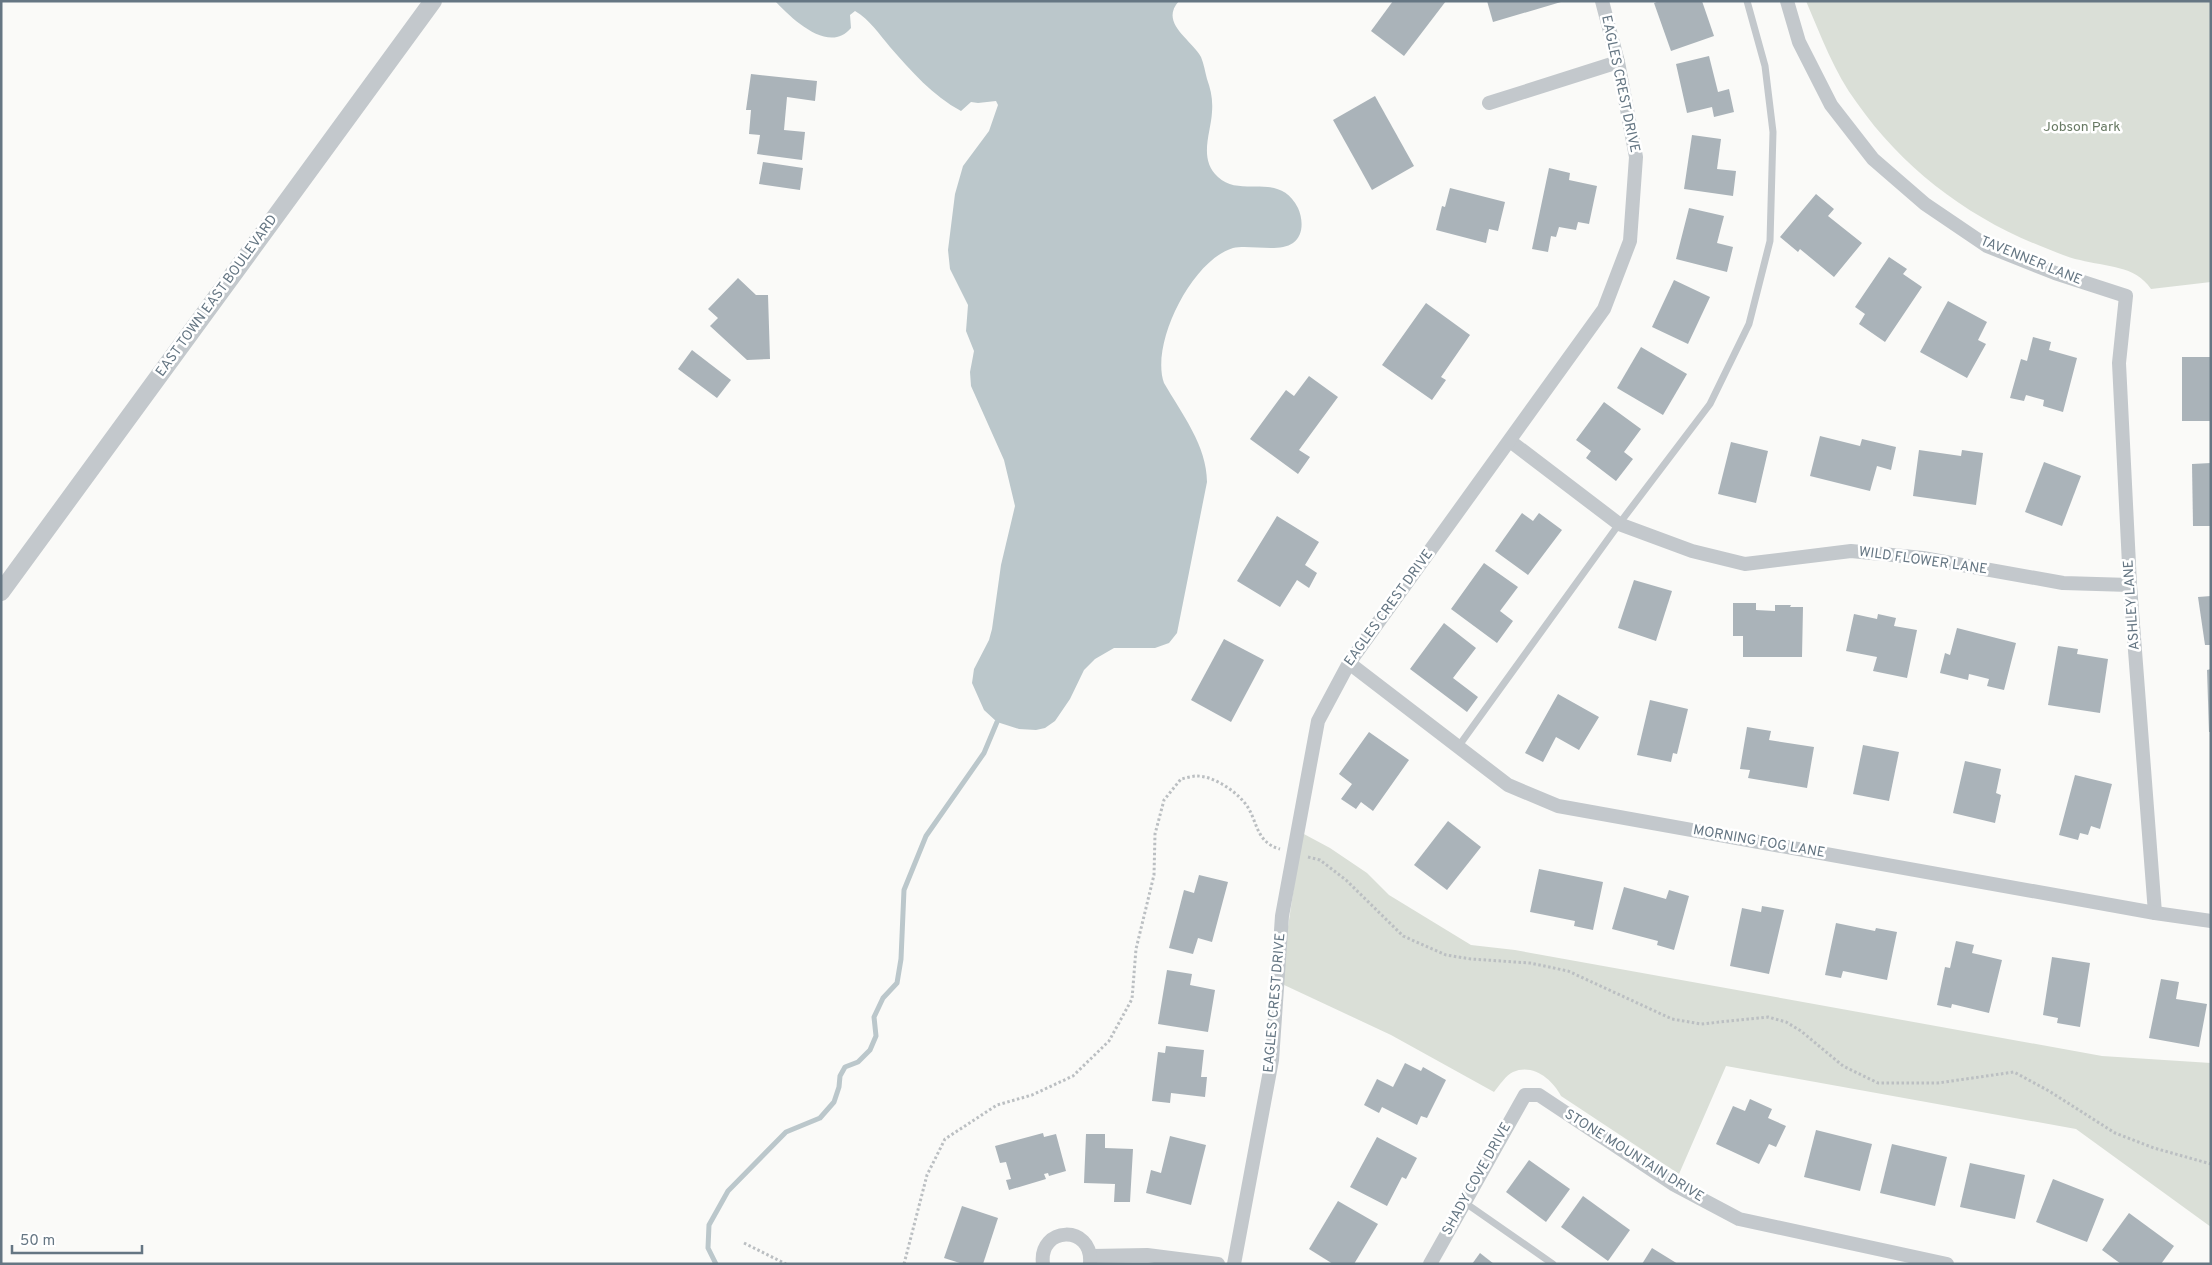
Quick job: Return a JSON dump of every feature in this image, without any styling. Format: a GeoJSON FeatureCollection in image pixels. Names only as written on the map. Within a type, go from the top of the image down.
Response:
{"type":"FeatureCollection","features":[{"type":"Feature","properties":{"kind":"street","name":"EAST TOWN EAST BOULEVARD"},"geometry":{"type":"LineString","coordinates":[[1,592],[433,1]]}},
{"type":"Feature","properties":{"kind":"street","name":"EAGLES CREST DRIVE"},"geometry":{"type":"LineString","coordinates":[[1234,1264],[1272,1060],[1282,916],[1318,721],[1348,663],[1604,309],[1630,241],[1636,157],[1618,62],[1602,1]]}},
{"type":"Feature","properties":{"kind":"street","name":"TAVENNER LANE"},"geometry":{"type":"LineString","coordinates":[[1787,1],[1799,42],[1831,105],[1873,158],[1925,204],[1987,246],[2055,273],[2126,296]]}},
{"type":"Feature","properties":{"kind":"street"},"geometry":{"type":"LineString","coordinates":[[1489,103],[1618,62]]}},
{"type":"Feature","properties":{"kind":"street","name":"ASHLEY LANE"},"geometry":{"type":"LineString","coordinates":[[2126,296],[2119,364],[2130,585],[2155,913]]}},
{"type":"Feature","properties":{"kind":"street","name":"WILD FLOWER LANE"},"geometry":{"type":"LineString","coordinates":[[1510,441],[1619,524],[1692,551],[1745,564],[1851,551],[1923,558],[2063,583],[2130,585]]}},
{"type":"Feature","properties":{"kind":"street","name":"MORNING FOG LANE"},"geometry":{"type":"LineString","coordinates":[[1348,663],[1508,785],[1558,806],[2155,913],[2211,920]]}},
{"type":"Feature","properties":{"kind":"street","name":"SHADY COVE DRIVE"},"geometry":{"type":"LineString","coordinates":[[1430,1264],[1525,1095]]}},
{"type":"Feature","properties":{"kind":"street","name":"STONE MOUNTAIN DRIVE"},"geometry":{"type":"LineString","coordinates":[[1525,1095],[1539,1095],[1672,1184],[1739,1219],[1948,1264]]}},
{"type":"Feature","properties":{"kind":"street"},"geometry":{"type":"LineString","coordinates":[[1043,1264],[1045,1247],[1050,1241],[1063,1234],[1078,1237],[1089,1248],[1090,1260],[1147,1255],[1218,1264]]}},
{"type":"Feature","properties":{"kind":"lane"},"geometry":{"type":"LineString","coordinates":[[1458,747],[1619,524],[1710,404],[1749,324],[1770,240],[1773,132],[1765,66],[1747,1]]}},
{"type":"Feature","properties":{"kind":"lane"},"geometry":{"type":"LineString","coordinates":[[1464,1202],[1553,1264]]}},
{"type":"Feature","properties":{"kind":"path"},"geometry":{"type":"LineString","coordinates":[[904,1264],[927,1175],[945,1138],[997,1105],[1032,1095],[1073,1076],[1109,1041],[1132,999],[1136,949],[1154,875],[1155,834],[1164,800],[1181,779],[1197,776],[1220,783],[1244,802],[1257,831],[1270,846],[1320,860],[1352,885],[1403,936],[1446,955],[1471,959],[1530,963],[1568,971],[1672,1019],[1701,1024],[1768,1017],[1786,1022],[1801,1031],[1843,1066],[1878,1082],[1938,1084],[2014,1072],[2049,1091],[2115,1132],[2154,1148],[2211,1164]]}},
{"type":"Feature","properties":{"kind":"path"},"geometry":{"type":"LineString","coordinates":[[744,1243],[786,1264]]}},
{"type":"Feature","properties":{"kind":"green space","name":"Jobson Park"},"geometry":{"type":"Polygon","coordinates":[[[1806,1],[2211,1],[2211,282],[2151,289],[2137,275],[2128,271],[2060,254],[2020,237],[1966,208],[1918,171],[1896,150],[1857,103],[1841,79],[1828,54],[1806,1]]]}},
{"type":"Feature","properties":{"kind":"green space"},"geometry":{"type":"Polygon","coordinates":[[[1302,833],[1330,848],[1367,873],[1389,895],[1471,945],[1515,950],[2102,1056],[2211,1063],[2211,1227],[2076,1129],[1726,1066],[1679,1174],[1561,1096],[1548,1079],[1535,1071],[1520,1070],[1510,1073],[1494,1092],[1391,1035],[1282,984],[1282,967],[1302,833]]]}},
{"type":"Feature","properties":{"kind":"shaded area"},"geometry":{"type":"Polygon","coordinates":[[[775,1],[1179,1],[1174,9],[1175,24],[1201,57],[1211,91],[1212,112],[1207,154],[1212,170],[1227,183],[1238,186],[1270,187],[1281,190],[1290,197],[1300,212],[1302,227],[1297,240],[1293,243],[1287,246],[1272,248],[1233,248],[1218,256],[1203,269],[1189,286],[1169,326],[1163,347],[1161,366],[1164,383],[1186,418],[1198,443],[1206,469],[1207,482],[1177,633],[1169,643],[1155,648],[1114,648],[1095,659],[1084,670],[1070,699],[1055,721],[1045,728],[1036,730],[1019,729],[997,722],[984,710],[972,683],[974,669],[989,640],[992,629],[1001,565],[1015,506],[1004,460],[971,386],[970,372],[974,351],[966,331],[968,305],[950,269],[948,250],[955,194],[963,166],[989,131],[998,105],[996,101],[971,102],[961,111],[951,105],[923,82],[870,23],[855,11],[850,15],[851,28],[842,35],[832,38],[822,36],[800,24],[775,1]]]}},
{"type":"Feature","properties":{"kind":"building"},"geometry":{"type":"Polygon","coordinates":[[[1393,1],[1446,1],[1404,56],[1371,31],[1393,1]]]}},
{"type":"Feature","properties":{"kind":"building"},"geometry":{"type":"Polygon","coordinates":[[[1487,1],[1561,1],[1561,2],[1493,22],[1487,1]]]}},
{"type":"Feature","properties":{"kind":"building"},"geometry":{"type":"Polygon","coordinates":[[[1659,1],[1702,1],[1714,36],[1671,51],[1654,3],[1659,1]]]}},
{"type":"Feature","properties":{"kind":"building"},"geometry":{"type":"Polygon","coordinates":[[[1709,56],[1718,92],[1729,89],[1734,112],[1714,117],[1712,107],[1687,113],[1676,64],[1709,56]]]}},
{"type":"Feature","properties":{"kind":"building"},"geometry":{"type":"Polygon","coordinates":[[[751,74],[817,81],[815,101],[787,97],[784,130],[805,132],[802,160],[757,154],[760,135],[749,134],[751,110],[746,110],[751,74]]]}},
{"type":"Feature","properties":{"kind":"building"},"geometry":{"type":"Polygon","coordinates":[[[1375,96],[1414,166],[1372,190],[1333,120],[1375,96]]]}},
{"type":"Feature","properties":{"kind":"building"},"geometry":{"type":"Polygon","coordinates":[[[1692,135],[1721,139],[1717,169],[1736,171],[1733,196],[1684,189],[1692,135]]]}},
{"type":"Feature","properties":{"kind":"building"},"geometry":{"type":"Polygon","coordinates":[[[763,162],[803,168],[800,190],[759,184],[763,162]]]}},
{"type":"Feature","properties":{"kind":"building"},"geometry":{"type":"Polygon","coordinates":[[[1549,168],[1570,173],[1569,180],[1597,186],[1589,224],[1578,222],[1576,230],[1559,227],[1556,237],[1551,236],[1548,252],[1532,249],[1549,168]]]}},
{"type":"Feature","properties":{"kind":"building"},"geometry":{"type":"Polygon","coordinates":[[[1450,188],[1505,202],[1498,231],[1489,229],[1486,243],[1436,230],[1442,206],[1445,207],[1450,188]]]}},
{"type":"Feature","properties":{"kind":"building"},"geometry":{"type":"Polygon","coordinates":[[[1816,194],[1834,209],[1828,216],[1862,243],[1834,277],[1800,249],[1798,252],[1780,237],[1816,194]]]}},
{"type":"Feature","properties":{"kind":"building"},"geometry":{"type":"Polygon","coordinates":[[[1689,208],[1724,216],[1717,243],[1733,247],[1727,272],[1676,259],[1689,208]]]}},
{"type":"Feature","properties":{"kind":"building"},"geometry":{"type":"Polygon","coordinates":[[[1889,257],[1907,269],[1903,274],[1922,287],[1885,342],[1859,324],[1865,314],[1855,307],[1889,257]]]}},
{"type":"Feature","properties":{"kind":"building"},"geometry":{"type":"Polygon","coordinates":[[[738,278],[756,295],[768,295],[770,359],[747,360],[710,326],[718,318],[708,309],[738,278]]]}},
{"type":"Feature","properties":{"kind":"building"},"geometry":{"type":"Polygon","coordinates":[[[1674,280],[1710,297],[1688,344],[1652,327],[1674,280]]]}},
{"type":"Feature","properties":{"kind":"building"},"geometry":{"type":"Polygon","coordinates":[[[1948,301],[1987,322],[1978,340],[1986,344],[1967,378],[1920,352],[1948,301]]]}},
{"type":"Feature","properties":{"kind":"building"},"geometry":{"type":"Polygon","coordinates":[[[1426,303],[1470,335],[1441,377],[1446,380],[1432,400],[1382,365],[1426,303]]]}},
{"type":"Feature","properties":{"kind":"building"},"geometry":{"type":"Polygon","coordinates":[[[2033,337],[2051,342],[2049,350],[2077,358],[2063,412],[2043,406],[2044,400],[2026,395],[2024,401],[2010,398],[2021,359],[2027,361],[2033,337]]]}},
{"type":"Feature","properties":{"kind":"building"},"geometry":{"type":"Polygon","coordinates":[[[1641,347],[1687,374],[1663,415],[1617,388],[1641,347]]]}},
{"type":"Feature","properties":{"kind":"building"},"geometry":{"type":"Polygon","coordinates":[[[692,350],[731,380],[717,398],[678,369],[692,350]]]}},
{"type":"Feature","properties":{"kind":"building"},"geometry":{"type":"Polygon","coordinates":[[[2182,357],[2211,357],[2211,421],[2182,421],[2182,357]]]}},
{"type":"Feature","properties":{"kind":"building"},"geometry":{"type":"Polygon","coordinates":[[[1309,376],[1338,397],[1299,450],[1310,457],[1298,474],[1250,439],[1286,390],[1294,396],[1309,376]]]}},
{"type":"Feature","properties":{"kind":"building"},"geometry":{"type":"Polygon","coordinates":[[[1604,402],[1641,429],[1624,452],[1633,459],[1616,481],[1586,458],[1591,451],[1576,440],[1604,402]]]}},
{"type":"Feature","properties":{"kind":"building"},"geometry":{"type":"Polygon","coordinates":[[[1820,436],[1860,446],[1862,439],[1896,447],[1891,470],[1877,466],[1870,491],[1810,476],[1820,436]]]}},
{"type":"Feature","properties":{"kind":"building"},"geometry":{"type":"Polygon","coordinates":[[[1731,442],[1768,451],[1756,503],[1718,494],[1731,442]]]}},
{"type":"Feature","properties":{"kind":"building"},"geometry":{"type":"Polygon","coordinates":[[[1919,450],[1961,456],[1962,450],[1983,453],[1976,505],[1913,496],[1919,450]]]}},
{"type":"Feature","properties":{"kind":"building"},"geometry":{"type":"Polygon","coordinates":[[[2044,462],[2081,476],[2062,526],[2025,512],[2044,462]]]}},
{"type":"Feature","properties":{"kind":"building"},"geometry":{"type":"Polygon","coordinates":[[[2211,463],[2211,526],[2193,526],[2192,464],[2211,463]]]}},
{"type":"Feature","properties":{"kind":"building"},"geometry":{"type":"Polygon","coordinates":[[[1522,513],[1533,521],[1539,513],[1562,530],[1528,575],[1495,551],[1522,513]]]}},
{"type":"Feature","properties":{"kind":"building"},"geometry":{"type":"Polygon","coordinates":[[[1277,516],[1319,542],[1305,565],[1317,573],[1309,588],[1297,580],[1280,607],[1237,581],[1277,516]]]}},
{"type":"Feature","properties":{"kind":"building"},"geometry":{"type":"Polygon","coordinates":[[[1484,563],[1518,587],[1500,611],[1513,621],[1497,643],[1451,609],[1484,563]]]}},
{"type":"Feature","properties":{"kind":"building"},"geometry":{"type":"Polygon","coordinates":[[[1634,580],[1672,591],[1656,641],[1618,628],[1634,580]]]}},
{"type":"Feature","properties":{"kind":"building"},"geometry":{"type":"Polygon","coordinates":[[[2211,596],[2211,645],[2205,645],[2198,597],[2211,596]]]}},
{"type":"Feature","properties":{"kind":"building"},"geometry":{"type":"Polygon","coordinates":[[[1733,603],[1756,603],[1756,610],[1775,611],[1775,605],[1803,607],[1802,657],[1743,657],[1743,636],[1733,636],[1733,603]]]}},
{"type":"Feature","properties":{"kind":"building"},"geometry":{"type":"Polygon","coordinates":[[[1854,614],[1877,619],[1878,614],[1896,618],[1894,626],[1917,630],[1907,678],[1873,671],[1877,657],[1846,651],[1854,614]]]}},
{"type":"Feature","properties":{"kind":"building"},"geometry":{"type":"Polygon","coordinates":[[[1444,623],[1476,648],[1453,678],[1478,697],[1467,712],[1410,669],[1444,623]]]}},
{"type":"Feature","properties":{"kind":"building"},"geometry":{"type":"Polygon","coordinates":[[[1957,628],[2016,643],[2004,690],[1987,686],[1989,679],[1969,674],[1968,680],[1940,673],[1945,653],[1950,655],[1957,628]]]}},
{"type":"Feature","properties":{"kind":"building"},"geometry":{"type":"Polygon","coordinates":[[[1224,639],[1264,660],[1231,722],[1191,700],[1224,639]]]}},
{"type":"Feature","properties":{"kind":"building"},"geometry":{"type":"Polygon","coordinates":[[[2058,646],[2078,649],[2077,654],[2108,659],[2100,713],[2048,705],[2058,646]]]}},
{"type":"Feature","properties":{"kind":"building"},"geometry":{"type":"Polygon","coordinates":[[[2211,669],[2211,732],[2209,732],[2207,670],[2211,669]]]}},
{"type":"Feature","properties":{"kind":"building"},"geometry":{"type":"Polygon","coordinates":[[[1558,694],[1599,717],[1579,750],[1556,737],[1543,762],[1525,753],[1558,694]]]}},
{"type":"Feature","properties":{"kind":"building"},"geometry":{"type":"Polygon","coordinates":[[[1650,700],[1688,709],[1677,754],[1673,753],[1671,762],[1637,755],[1650,700]]]}},
{"type":"Feature","properties":{"kind":"building"},"geometry":{"type":"Polygon","coordinates":[[[1747,727],[1771,731],[1769,740],[1814,747],[1807,788],[1748,778],[1750,770],[1740,769],[1747,727]]]}},
{"type":"Feature","properties":{"kind":"building"},"geometry":{"type":"Polygon","coordinates":[[[1369,732],[1409,760],[1373,811],[1361,802],[1356,809],[1341,799],[1352,784],[1339,774],[1369,732]]]}},
{"type":"Feature","properties":{"kind":"building"},"geometry":{"type":"Polygon","coordinates":[[[1863,745],[1899,752],[1889,801],[1853,794],[1863,745]]]}},
{"type":"Feature","properties":{"kind":"building"},"geometry":{"type":"Polygon","coordinates":[[[1965,761],[2001,769],[1996,793],[2001,795],[1995,823],[1953,813],[1965,761]]]}},
{"type":"Feature","properties":{"kind":"building"},"geometry":{"type":"Polygon","coordinates":[[[2075,775],[2112,784],[2100,829],[2091,826],[2088,835],[2080,833],[2078,840],[2059,835],[2075,775]]]}},
{"type":"Feature","properties":{"kind":"building"},"geometry":{"type":"Polygon","coordinates":[[[1448,821],[1481,847],[1447,890],[1414,865],[1448,821]]]}},
{"type":"Feature","properties":{"kind":"building"},"geometry":{"type":"Polygon","coordinates":[[[1539,869],[1603,882],[1593,930],[1574,926],[1575,921],[1530,912],[1539,869]]]}},
{"type":"Feature","properties":{"kind":"building"},"geometry":{"type":"Polygon","coordinates":[[[1199,875],[1228,882],[1212,942],[1198,938],[1193,954],[1169,948],[1184,890],[1194,893],[1199,875]]]}},
{"type":"Feature","properties":{"kind":"building"},"geometry":{"type":"Polygon","coordinates":[[[1624,887],[1666,899],[1669,890],[1689,896],[1674,950],[1657,945],[1658,941],[1612,929],[1624,887]]]}},
{"type":"Feature","properties":{"kind":"building"},"geometry":{"type":"Polygon","coordinates":[[[1762,906],[1784,910],[1769,974],[1730,966],[1742,908],[1761,912],[1762,906]]]}},
{"type":"Feature","properties":{"kind":"building"},"geometry":{"type":"Polygon","coordinates":[[[1836,923],[1875,931],[1876,928],[1897,932],[1887,980],[1843,971],[1841,978],[1825,975],[1836,923]]]}},
{"type":"Feature","properties":{"kind":"building"},"geometry":{"type":"Polygon","coordinates":[[[1956,941],[1974,945],[1972,953],[2002,960],[1989,1013],[1952,1004],[1951,1008],[1937,1005],[1945,967],[1950,968],[1956,941]]]}},
{"type":"Feature","properties":{"kind":"building"},"geometry":{"type":"Polygon","coordinates":[[[2052,957],[2090,963],[2080,1027],[2057,1023],[2058,1018],[2043,1015],[2052,957]]]}},
{"type":"Feature","properties":{"kind":"building"},"geometry":{"type":"Polygon","coordinates":[[[1167,970],[1192,974],[1190,985],[1215,990],[1208,1032],[1158,1024],[1167,970]]]}},
{"type":"Feature","properties":{"kind":"building"},"geometry":{"type":"Polygon","coordinates":[[[2161,979],[2179,982],[2176,999],[2207,1004],[2199,1047],[2149,1038],[2161,979]]]}},
{"type":"Feature","properties":{"kind":"building"},"geometry":{"type":"Polygon","coordinates":[[[1166,1046],[1204,1050],[1201,1077],[1207,1077],[1205,1097],[1171,1093],[1170,1103],[1152,1101],[1158,1052],[1165,1053],[1166,1046]]]}},
{"type":"Feature","properties":{"kind":"building"},"geometry":{"type":"Polygon","coordinates":[[[1405,1063],[1421,1071],[1423,1067],[1446,1080],[1427,1118],[1421,1116],[1417,1125],[1382,1107],[1379,1113],[1364,1105],[1377,1079],[1393,1087],[1405,1063]]]}},
{"type":"Feature","properties":{"kind":"building"},"geometry":{"type":"Polygon","coordinates":[[[1750,1099],[1772,1109],[1768,1118],[1786,1126],[1776,1147],[1769,1144],[1759,1164],[1716,1144],[1733,1106],[1745,1111],[1750,1099]]]}},
{"type":"Feature","properties":{"kind":"building"},"geometry":{"type":"Polygon","coordinates":[[[1816,1130],[1872,1144],[1860,1191],[1804,1177],[1816,1130]]]}},
{"type":"Feature","properties":{"kind":"building"},"geometry":{"type":"Polygon","coordinates":[[[1043,1133],[1044,1137],[1056,1134],[1066,1171],[1049,1176],[1048,1173],[1044,1174],[1046,1179],[1009,1190],[1006,1180],[1011,1179],[1006,1162],[1000,1163],[995,1146],[1043,1133]]]}},
{"type":"Feature","properties":{"kind":"building"},"geometry":{"type":"Polygon","coordinates":[[[1086,1134],[1105,1134],[1105,1148],[1133,1149],[1130,1202],[1114,1202],[1115,1184],[1084,1183],[1086,1134]]]}},
{"type":"Feature","properties":{"kind":"building"},"geometry":{"type":"Polygon","coordinates":[[[1170,1136],[1206,1145],[1191,1205],[1146,1193],[1151,1170],[1161,1173],[1170,1136]]]}},
{"type":"Feature","properties":{"kind":"building"},"geometry":{"type":"Polygon","coordinates":[[[1377,1137],[1417,1158],[1406,1179],[1402,1177],[1387,1206],[1350,1187],[1377,1137]]]}},
{"type":"Feature","properties":{"kind":"building"},"geometry":{"type":"Polygon","coordinates":[[[1892,1144],[1947,1157],[1935,1206],[1880,1193],[1892,1144]]]}},
{"type":"Feature","properties":{"kind":"building"},"geometry":{"type":"Polygon","coordinates":[[[1529,1160],[1570,1189],[1546,1222],[1506,1192],[1529,1160]]]}},
{"type":"Feature","properties":{"kind":"building"},"geometry":{"type":"Polygon","coordinates":[[[1970,1163],[2025,1175],[2015,1219],[1960,1207],[1970,1163]]]}},
{"type":"Feature","properties":{"kind":"building"},"geometry":{"type":"Polygon","coordinates":[[[2053,1179],[2104,1199],[2087,1242],[2036,1222],[2053,1179]]]}},
{"type":"Feature","properties":{"kind":"building"},"geometry":{"type":"Polygon","coordinates":[[[1583,1196],[1630,1230],[1608,1261],[1561,1227],[1583,1196]]]}},
{"type":"Feature","properties":{"kind":"building"},"geometry":{"type":"Polygon","coordinates":[[[1338,1201],[1378,1224],[1354,1264],[1333,1264],[1309,1249],[1338,1201]]]}},
{"type":"Feature","properties":{"kind":"building"},"geometry":{"type":"Polygon","coordinates":[[[962,1206],[998,1218],[983,1264],[963,1264],[944,1258],[962,1206]]]}},
{"type":"Feature","properties":{"kind":"building"},"geometry":{"type":"Polygon","coordinates":[[[2129,1213],[2174,1246],[2161,1264],[2121,1264],[2102,1250],[2129,1213]]]}},
{"type":"Feature","properties":{"kind":"building"},"geometry":{"type":"Polygon","coordinates":[[[1652,1248],[1678,1264],[1642,1264],[1652,1248]]]}},
{"type":"Feature","properties":{"kind":"building"},"geometry":{"type":"Polygon","coordinates":[[[1480,1253],[1494,1264],[1472,1264],[1480,1253]]]}},
{"type":"Feature","properties":{"kind":"waterway"},"geometry":{"type":"LineString","coordinates":[[716,1264],[708,1248],[709,1225],[728,1191],[786,1132],[820,1118],[834,1102],[840,1076],[845,1067],[858,1062],[870,1050],[876,1036],[874,1017],[883,998],[897,983],[901,959],[904,890],[926,836],[984,753],[997,722]]}}]}
